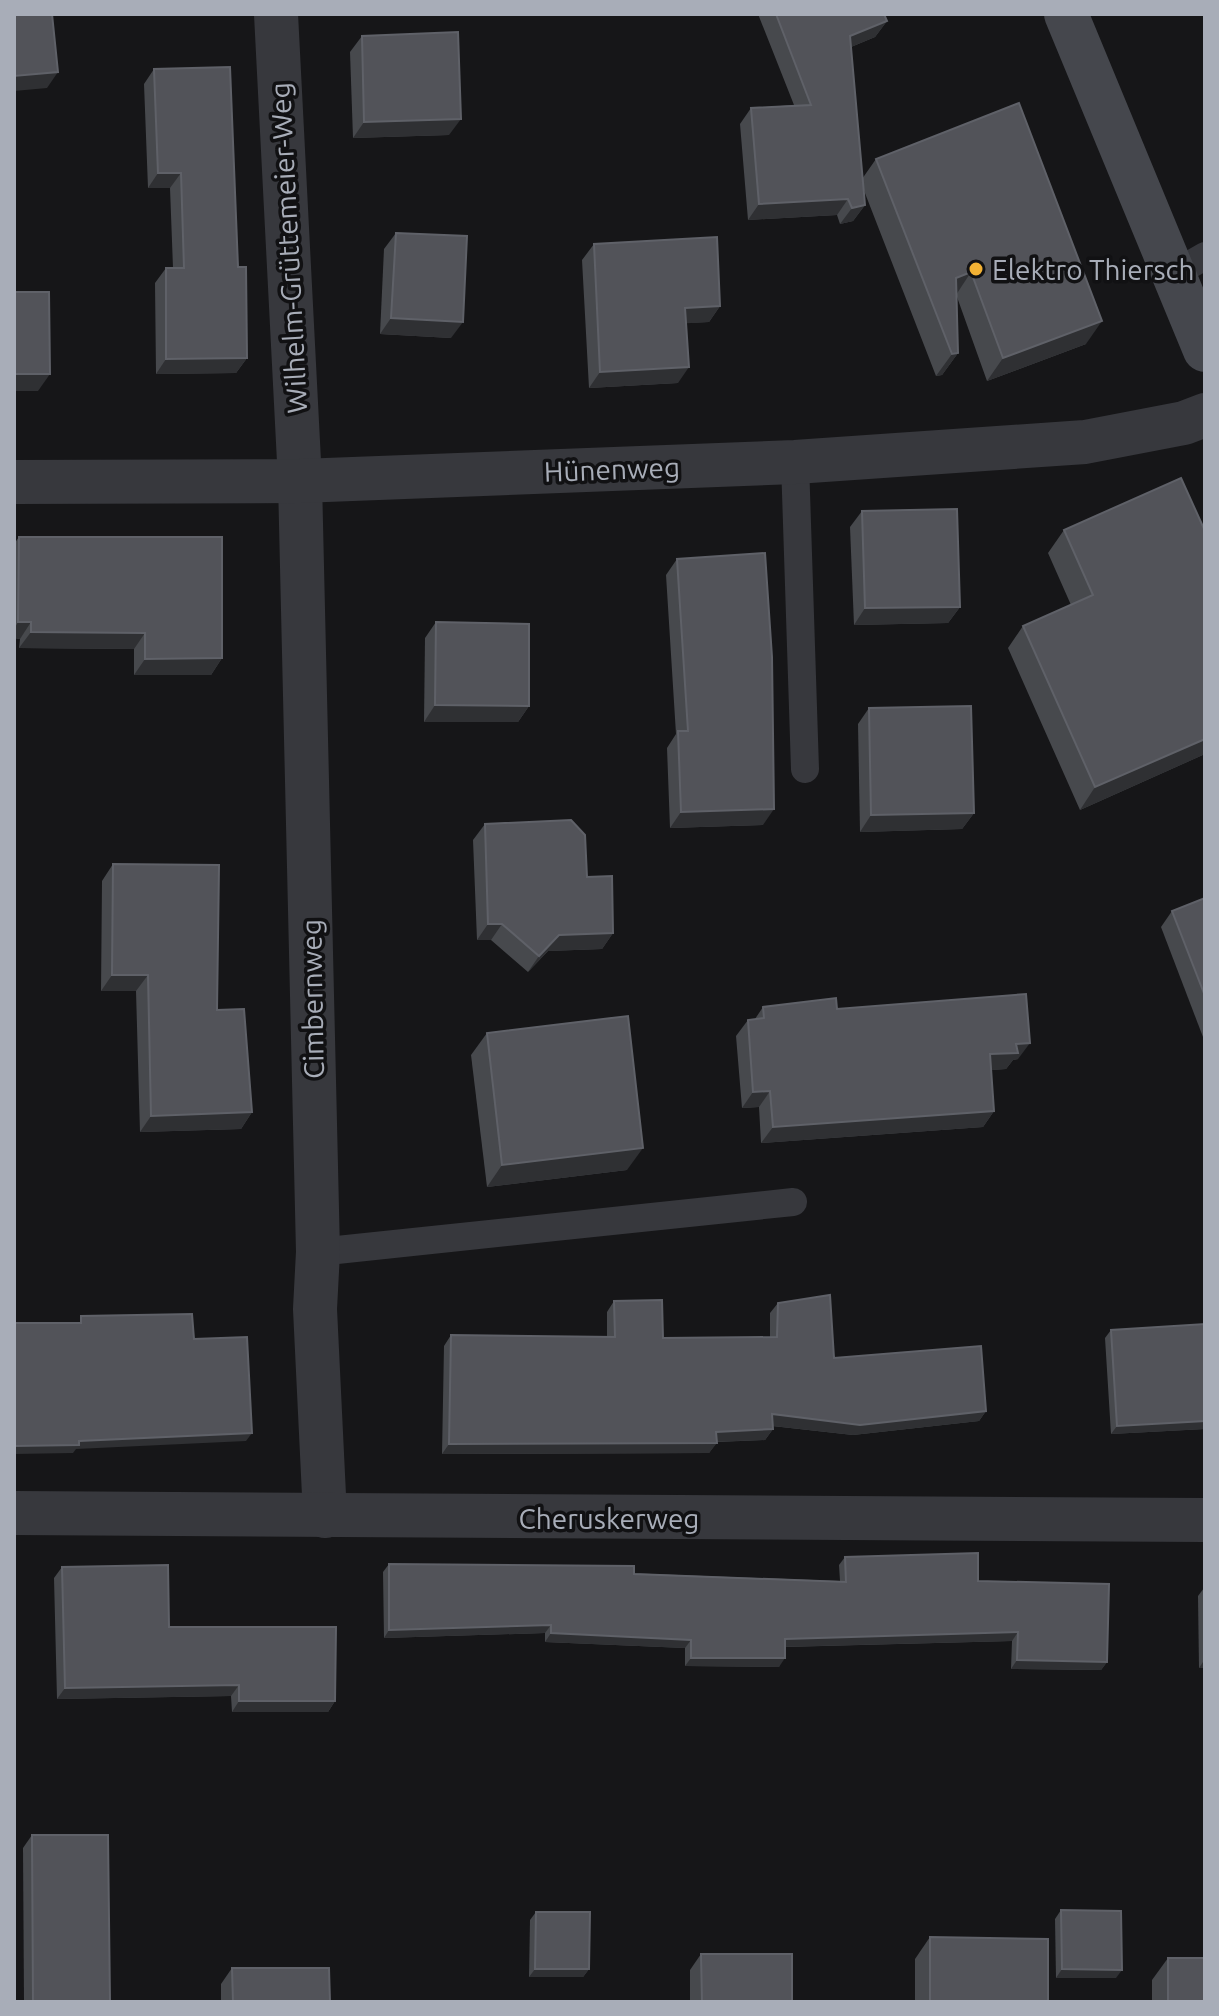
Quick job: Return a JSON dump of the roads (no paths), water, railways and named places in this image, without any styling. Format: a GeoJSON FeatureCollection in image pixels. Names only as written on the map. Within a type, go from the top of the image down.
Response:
{"type":"FeatureCollection","features":[{"type":"Feature","properties":{"kind":"main road"},"geometry":{"type":"LineString","coordinates":[[1066,14],[1190,265],[1205,350]]}},
{"type":"Feature","properties":{"kind":"street","name":"Wilhelm-Grüttemeier-Weg"},"geometry":{"type":"LineString","coordinates":[[276,14],[300,481]]}},
{"type":"Feature","properties":{"kind":"street","name":"Hünenweg"},"geometry":{"type":"LineString","coordinates":[[14,482],[300,481],[795,462],[1085,442],[1184,423],[1205,415]]}},
{"type":"Feature","properties":{"kind":"street","name":"Cimbernweg"},"geometry":{"type":"LineString","coordinates":[[300,481],[318,1252],[315,1309],[325,1516]]}},
{"type":"Feature","properties":{"kind":"street","name":"Cheruskerweg"},"geometry":{"type":"LineString","coordinates":[[14,1513],[1205,1520]]}},
{"type":"Feature","properties":{"kind":"lane"},"geometry":{"type":"LineString","coordinates":[[795,462],[805,769]]}},
{"type":"Feature","properties":{"kind":"lane"},"geometry":{"type":"LineString","coordinates":[[318,1252],[793,1202]]}},
{"type":"Feature","properties":{"kind":"place","name":"Elektro Thiersch"},"geometry":{"type":"Point","coordinates":[976,269]}}]}
